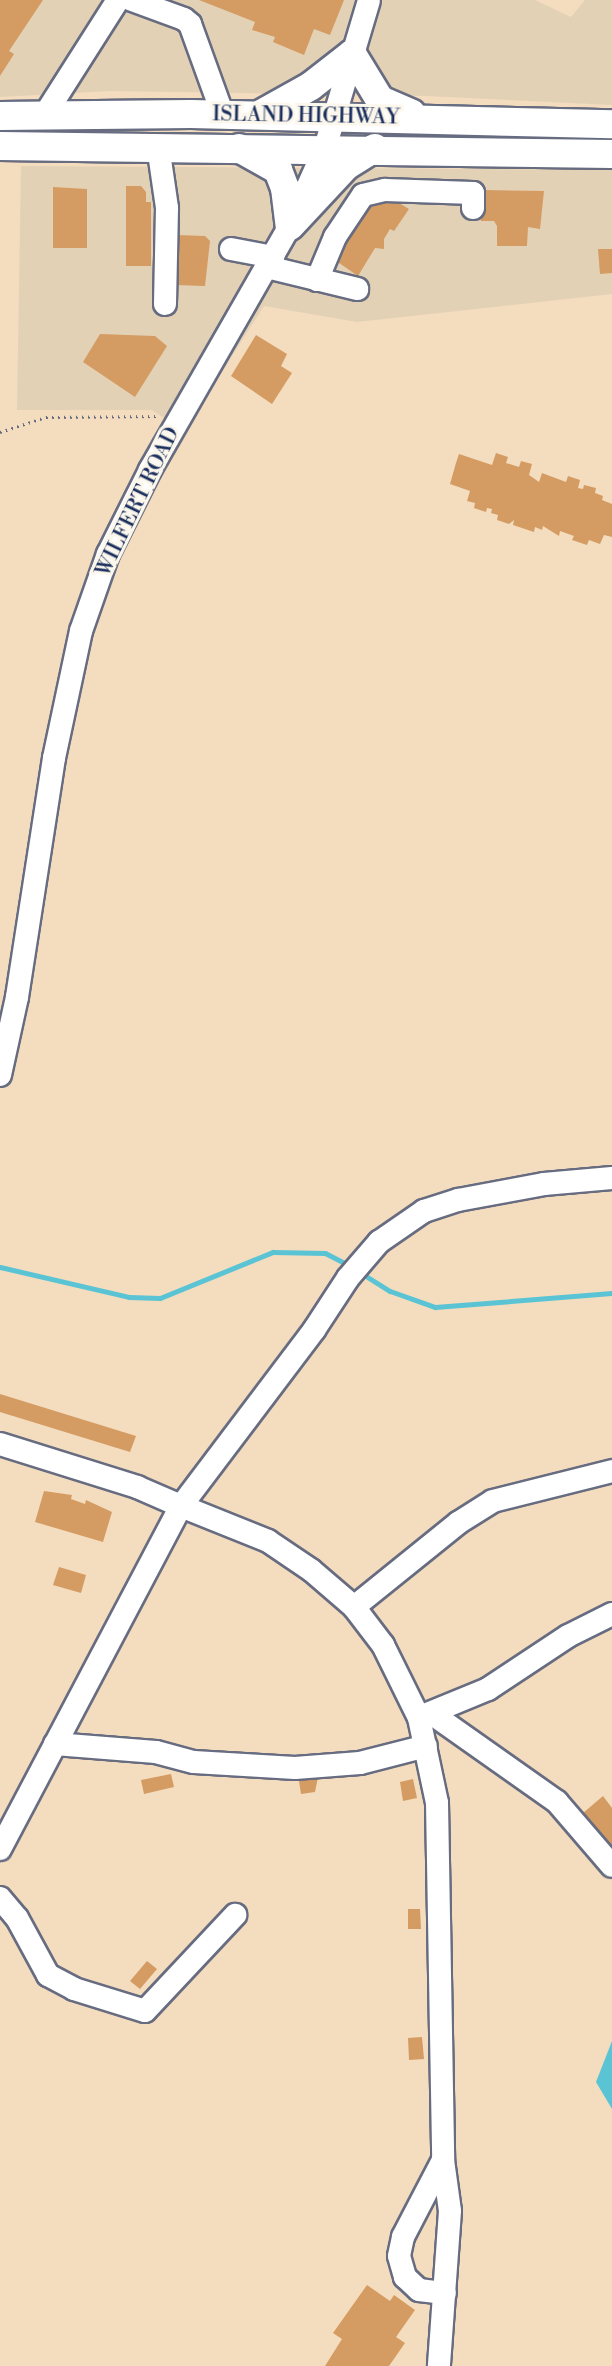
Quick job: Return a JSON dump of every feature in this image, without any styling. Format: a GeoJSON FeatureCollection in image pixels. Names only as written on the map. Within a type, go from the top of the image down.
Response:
{"type":"FeatureCollection","features":[{"type":"Feature","properties":{"kind":"main road"},"geometry":{"type":"LineString","coordinates":[[259,115],[311,86],[352,54],[380,100],[422,118]]}},
{"type":"Feature","properties":{"kind":"main road","name":"ISLAND HIGHWAY"},"geometry":{"type":"LineString","coordinates":[[0,116],[259,115],[612,124]]}},
{"type":"Feature","properties":{"kind":"main road","name":"ISLAND HIGHWAY"},"geometry":{"type":"LineString","coordinates":[[0,146],[375,148],[612,154]]}},
{"type":"Feature","properties":{"kind":"main road"},"geometry":{"type":"LineString","coordinates":[[237,147],[278,170],[285,188],[290,226]]}},
{"type":"Feature","properties":{"kind":"main road"},"geometry":{"type":"LineString","coordinates":[[290,226],[346,166],[375,148]]}},
{"type":"Feature","properties":{"kind":"street"},"geometry":{"type":"LineString","coordinates":[[44,116],[118,0]]}},
{"type":"Feature","properties":{"kind":"street"},"geometry":{"type":"LineString","coordinates":[[132,0],[184,19],[189,24],[223,115]]}},
{"type":"Feature","properties":{"kind":"street","name":"WILFERT ROAD"},"geometry":{"type":"LineString","coordinates":[[0,1074],[16,997],[54,758],[81,631],[108,555],[179,417],[290,226],[325,148],[369,0]]}},
{"type":"Feature","properties":{"kind":"street"},"geometry":{"type":"LineString","coordinates":[[158,146],[167,208],[165,304]]}},
{"type":"Feature","properties":{"kind":"street"},"geometry":{"type":"LineString","coordinates":[[317,280],[335,237],[363,195],[385,190],[473,194],[473,208]]}},
{"type":"Feature","properties":{"kind":"street"},"geometry":{"type":"LineString","coordinates":[[231,249],[317,280],[357,289]]}},
{"type":"Feature","properties":{"kind":"street"},"geometry":{"type":"LineString","coordinates":[[0,1849],[180,1506],[314,1330],[348,1278],[379,1242],[424,1211],[458,1200],[544,1184],[612,1178]]}},
{"type":"Feature","properties":{"kind":"street"},"geometry":{"type":"LineString","coordinates":[[0,1444],[137,1486],[268,1541],[311,1570],[354,1607],[383,1645],[424,1716],[426,1746],[437,1803],[443,2160],[450,2211],[439,2366]]}},
{"type":"Feature","properties":{"kind":"street"},"geometry":{"type":"LineString","coordinates":[[354,1607],[458,1523],[493,1501],[612,1471]]}},
{"type":"Feature","properties":{"kind":"street"},"geometry":{"type":"LineString","coordinates":[[424,1716],[488,1689],[568,1636],[612,1614]]}},
{"type":"Feature","properties":{"kind":"street"},"geometry":{"type":"LineString","coordinates":[[424,1716],[557,1802],[612,1866]]}},
{"type":"Feature","properties":{"kind":"street"},"geometry":{"type":"LineString","coordinates":[[55,1744],[156,1752],[194,1762],[295,1768],[360,1763],[426,1746]]}},
{"type":"Feature","properties":{"kind":"street"},"geometry":{"type":"LineString","coordinates":[[0,1898],[17,1918],[48,1975],[74,1989],[145,2011],[235,1915]]}},
{"type":"Feature","properties":{"kind":"street"},"geometry":{"type":"LineString","coordinates":[[443,2160],[403,2237],[399,2256],[405,2277],[419,2290],[445,2293]]}},
{"type":"Feature","properties":{"kind":"path"},"geometry":{"type":"LineString","coordinates":[[0,432],[46,417],[179,417]]}},
{"type":"Feature","properties":{"kind":"shaded area"},"geometry":{"type":"Polygon","coordinates":[[[0,0],[535,0],[571,17],[585,0],[612,0],[612,105],[426,96],[110,91],[0,97],[0,0]]]}},
{"type":"Feature","properties":{"kind":"shaded area"},"geometry":{"type":"Polygon","coordinates":[[[21,166],[612,170],[612,294],[357,322],[264,306],[184,431],[152,410],[17,410],[21,166]]]}},
{"type":"Feature","properties":{"kind":"water"},"geometry":{"type":"Polygon","coordinates":[[[612,2041],[612,2109],[596,2082],[612,2041]]]}},
{"type":"Feature","properties":{"kind":"building"},"geometry":{"type":"Polygon","coordinates":[[[0,0],[43,0],[9,51],[14,54],[0,76],[0,0]]]}},
{"type":"Feature","properties":{"kind":"building"},"geometry":{"type":"Polygon","coordinates":[[[199,0],[344,0],[330,35],[314,29],[304,55],[273,42],[275,37],[252,30],[255,22],[199,0]]]}},
{"type":"Feature","properties":{"kind":"building"},"geometry":{"type":"Polygon","coordinates":[[[126,186],[141,186],[146,192],[146,202],[151,202],[151,266],[126,266],[126,186]]]}},
{"type":"Feature","properties":{"kind":"building"},"geometry":{"type":"Polygon","coordinates":[[[53,187],[87,189],[87,248],[53,248],[53,187]]]}},
{"type":"Feature","properties":{"kind":"building"},"geometry":{"type":"Polygon","coordinates":[[[482,190],[544,191],[540,229],[528,227],[527,246],[497,246],[497,226],[494,221],[481,221],[482,190]]]}},
{"type":"Feature","properties":{"kind":"building"},"geometry":{"type":"Polygon","coordinates":[[[368,194],[382,203],[387,196],[409,209],[394,231],[390,229],[384,239],[384,249],[375,248],[358,276],[329,256],[368,194]]]}},
{"type":"Feature","properties":{"kind":"building"},"geometry":{"type":"Polygon","coordinates":[[[177,235],[205,236],[210,241],[205,286],[175,285],[177,235]]]}},
{"type":"Feature","properties":{"kind":"building"},"geometry":{"type":"Polygon","coordinates":[[[598,249],[612,249],[612,273],[600,274],[598,249]]]}},
{"type":"Feature","properties":{"kind":"building"},"geometry":{"type":"Polygon","coordinates":[[[100,334],[155,336],[167,346],[135,397],[83,362],[100,334]]]}},
{"type":"Feature","properties":{"kind":"building"},"geometry":{"type":"Polygon","coordinates":[[[256,335],[287,354],[281,366],[292,373],[272,404],[231,376],[256,335]]]}},
{"type":"Feature","properties":{"kind":"building"},"geometry":{"type":"Polygon","coordinates":[[[496,453],[508,457],[506,463],[519,467],[521,461],[532,464],[529,475],[539,482],[542,473],[566,482],[568,476],[580,480],[578,488],[583,489],[584,485],[596,488],[595,493],[603,496],[602,500],[612,504],[612,537],[604,535],[600,544],[589,540],[587,545],[572,540],[574,536],[560,531],[559,536],[543,526],[542,530],[535,527],[534,532],[513,525],[514,520],[509,524],[497,520],[498,515],[491,513],[492,509],[487,508],[486,512],[474,508],[475,503],[467,501],[470,491],[450,484],[459,454],[492,465],[496,453]]]}},
{"type":"Feature","properties":{"kind":"building"},"geometry":{"type":"Polygon","coordinates":[[[0,1394],[136,1436],[130,1452],[0,1412],[0,1394]]]}},
{"type":"Feature","properties":{"kind":"building"},"geometry":{"type":"Polygon","coordinates":[[[44,1491],[72,1495],[71,1499],[85,1504],[86,1500],[112,1512],[103,1542],[35,1522],[44,1491]]]}},
{"type":"Feature","properties":{"kind":"building"},"geometry":{"type":"Polygon","coordinates":[[[59,1567],[86,1575],[81,1593],[53,1585],[59,1567]]]}},
{"type":"Feature","properties":{"kind":"building"},"geometry":{"type":"Polygon","coordinates":[[[171,1774],[174,1787],[144,1794],[141,1780],[171,1774]]]}},
{"type":"Feature","properties":{"kind":"building"},"geometry":{"type":"Polygon","coordinates":[[[318,1777],[315,1792],[301,1794],[299,1781],[318,1777]]]}},
{"type":"Feature","properties":{"kind":"building"},"geometry":{"type":"Polygon","coordinates":[[[413,1779],[417,1798],[403,1801],[400,1782],[413,1779]]]}},
{"type":"Feature","properties":{"kind":"building"},"geometry":{"type":"Polygon","coordinates":[[[603,1796],[612,1808],[612,1848],[583,1813],[603,1796]]]}},
{"type":"Feature","properties":{"kind":"building"},"geometry":{"type":"Polygon","coordinates":[[[408,1909],[420,1909],[421,1929],[408,1929],[408,1909]]]}},
{"type":"Feature","properties":{"kind":"building"},"geometry":{"type":"Polygon","coordinates":[[[147,1961],[157,1969],[140,1989],[130,1981],[147,1961]]]}},
{"type":"Feature","properties":{"kind":"building"},"geometry":{"type":"Polygon","coordinates":[[[422,2037],[424,2059],[409,2060],[408,2038],[422,2037]]]}},
{"type":"Feature","properties":{"kind":"building"},"geometry":{"type":"Polygon","coordinates":[[[367,2285],[390,2301],[394,2295],[415,2310],[396,2337],[405,2343],[389,2366],[325,2366],[342,2339],[333,2333],[367,2285]]]}},
{"type":"Feature","properties":{"kind":"waterway"},"geometry":{"type":"LineString","coordinates":[[0,1267],[129,1297],[160,1298],[273,1252],[325,1253],[351,1266]]}},
{"type":"Feature","properties":{"kind":"waterway"},"geometry":{"type":"LineString","coordinates":[[361,1273],[390,1291],[435,1307],[612,1293]]}}]}
